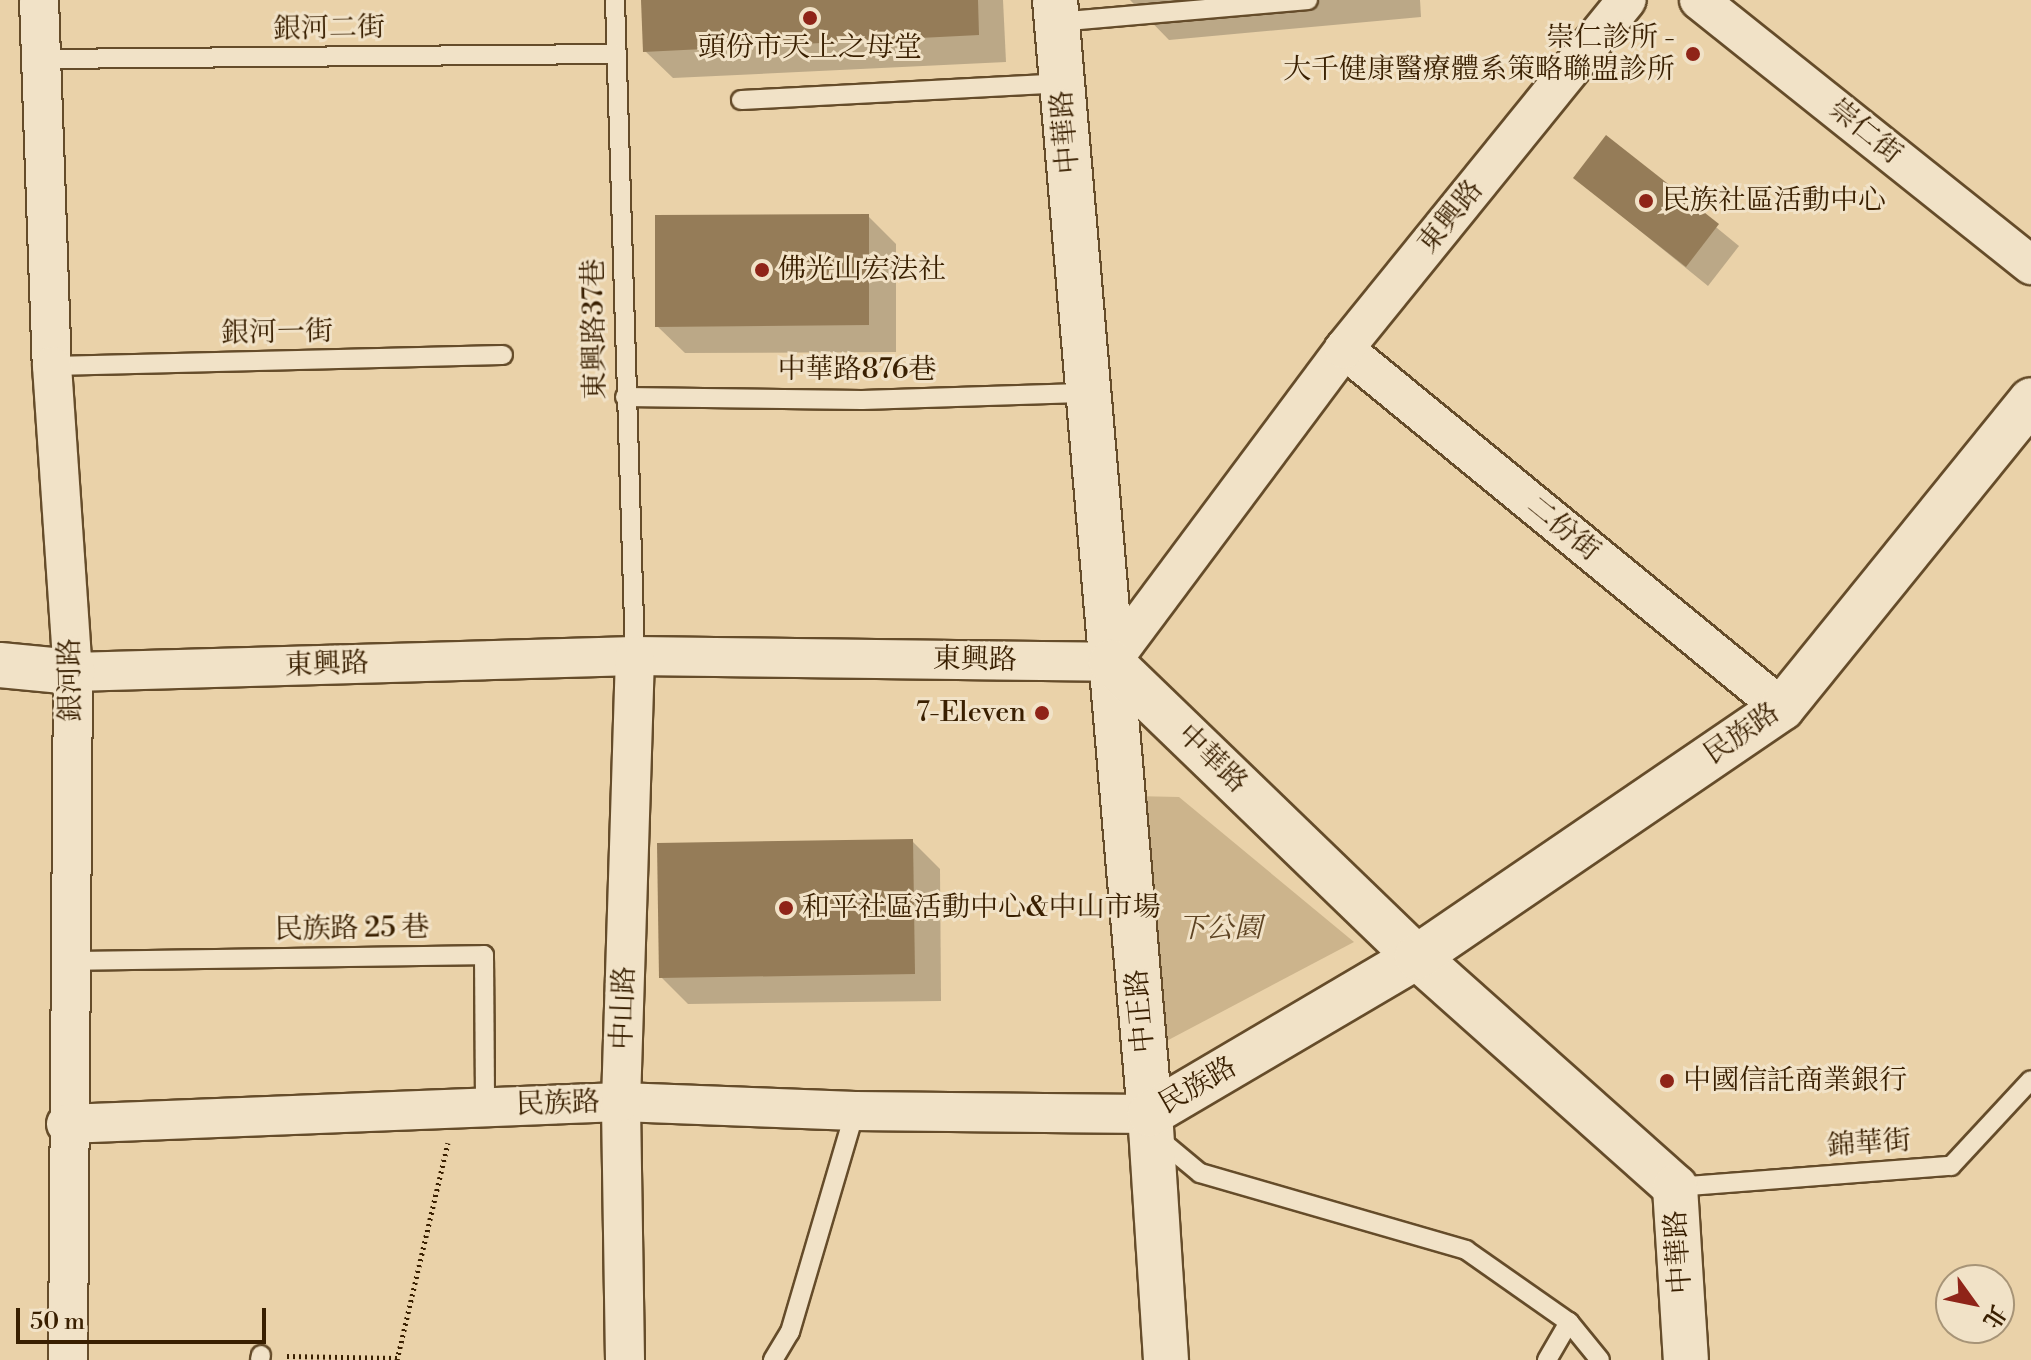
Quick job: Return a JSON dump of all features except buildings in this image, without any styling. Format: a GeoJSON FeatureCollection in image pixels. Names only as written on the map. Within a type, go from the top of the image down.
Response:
{"type":"FeatureCollection","features":[{"type":"Feature","properties":{"kind":"street","name":"銀河路"},"geometry":{"type":"LineString","coordinates":[[39,0],[52,366],[73,672],[66,1124],[68,1360]]}},
{"type":"Feature","properties":{"kind":"street","name":"東興路"},"geometry":{"type":"LineString","coordinates":[[0,665],[73,672],[635,656],[1111,662],[1344,349],[1627,0]]}},
{"type":"Feature","properties":{"kind":"street","name":"崇仁街"},"geometry":{"type":"LineString","coordinates":[[1699,0],[2031,265]]}},
{"type":"Feature","properties":{"kind":"street","name":"中華路"},"geometry":{"type":"LineString","coordinates":[[1056,11],[1111,662],[1417,957],[1675,1187],[1686,1360]]}},
{"type":"Feature","properties":{"kind":"street","name":"二份街"},"geometry":{"type":"LineString","coordinates":[[1344,349],[1782,708]]}},
{"type":"Feature","properties":{"kind":"street","name":"民族路"},"geometry":{"type":"LineString","coordinates":[[66,1124],[621,1102],[855,1111],[1150,1114],[1417,957],[1782,708],[2031,400]]}},
{"type":"Feature","properties":{"kind":"street","name":"中山路"},"geometry":{"type":"LineString","coordinates":[[625,1360],[621,1102],[635,656]]}},
{"type":"Feature","properties":{"kind":"street","name":"中正路"},"geometry":{"type":"LineString","coordinates":[[1111,662],[1150,1114],[1166,1360]]}},
{"type":"Feature","properties":{"kind":"lane","name":"東興路37巷"},"geometry":{"type":"LineString","coordinates":[[615,0],[635,656]]}},
{"type":"Feature","properties":{"kind":"lane"},"geometry":{"type":"LineString","coordinates":[[1056,11],[1308,0]]}},
{"type":"Feature","properties":{"kind":"lane","name":"銀河二街"},"geometry":{"type":"LineString","coordinates":[[41,59],[617,54]]}},
{"type":"Feature","properties":{"kind":"lane"},"geometry":{"type":"LineString","coordinates":[[741,100],[1062,83]]}},
{"type":"Feature","properties":{"kind":"lane","name":"銀河一街"},"geometry":{"type":"LineString","coordinates":[[52,366],[503,355]]}},
{"type":"Feature","properties":{"kind":"lane","name":"中華路876巷"},"geometry":{"type":"LineString","coordinates":[[625,397],[862,400],[1089,393]]}},
{"type":"Feature","properties":{"kind":"lane","name":"民族路 25 巷"},"geometry":{"type":"LineString","coordinates":[[69,961],[484,955],[471,1108]]}},
{"type":"Feature","properties":{"kind":"lane","name":"錦華街"},"geometry":{"type":"LineString","coordinates":[[1675,1187],[1951,1166],[2027,1093]]}},
{"type":"Feature","properties":{"kind":"lane"},"geometry":{"type":"LineString","coordinates":[[773,1360],[790,1332],[855,1111]]}},
{"type":"Feature","properties":{"kind":"lane"},"geometry":{"type":"LineString","coordinates":[[1150,1114],[1161,1143],[1200,1173],[1466,1250],[1569,1322],[1600,1360]]}},
{"type":"Feature","properties":{"kind":"lane"},"geometry":{"type":"LineString","coordinates":[[1547,1360],[1569,1322]]}},
{"type":"Feature","properties":{"kind":"path"},"geometry":{"type":"LineString","coordinates":[[261,1358],[397,1359],[471,1108]]}},
{"type":"Feature","properties":{"kind":"green space","name":"下公園"},"geometry":{"type":"Polygon","coordinates":[[[1133,796],[1179,797],[1354,942],[1157,1046],[1133,796]]]}},
{"type":"Feature","properties":{"kind":"place","name":"頭份市天上之母堂"},"geometry":{"type":"Point","coordinates":[810,18]}},
{"type":"Feature","properties":{"kind":"place","name":"崇仁診所 - 大千健康醫療體系策略聯盟診所"},"geometry":{"type":"Point","coordinates":[1693,54]}},
{"type":"Feature","properties":{"kind":"place","name":"民族社區活動中心"},"geometry":{"type":"Point","coordinates":[1646,201]}},
{"type":"Feature","properties":{"kind":"place","name":"佛光山宏法社"},"geometry":{"type":"Point","coordinates":[762,270]}},
{"type":"Feature","properties":{"kind":"place","name":"7-Eleven"},"geometry":{"type":"Point","coordinates":[1042,713]}},
{"type":"Feature","properties":{"kind":"place","name":"和平社區活動中心&中山市場"},"geometry":{"type":"Point","coordinates":[786,908]}},
{"type":"Feature","properties":{"kind":"place","name":"中國信託商業銀行"},"geometry":{"type":"Point","coordinates":[1667,1081]}}]}
